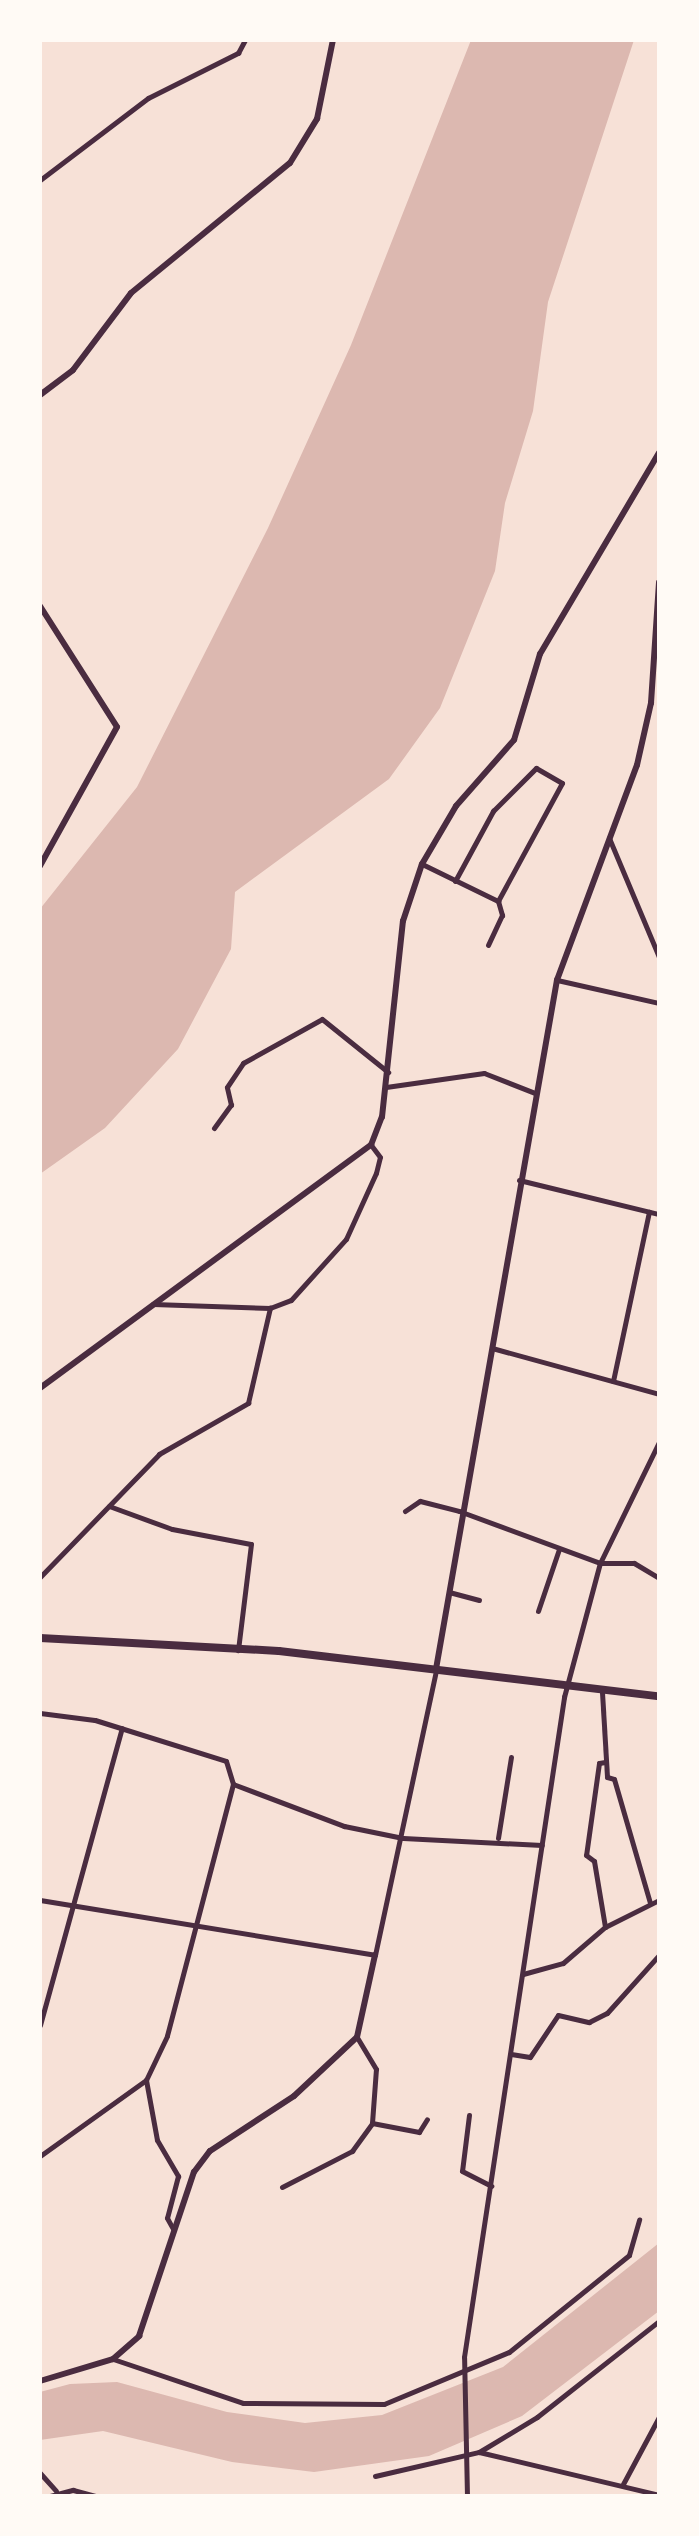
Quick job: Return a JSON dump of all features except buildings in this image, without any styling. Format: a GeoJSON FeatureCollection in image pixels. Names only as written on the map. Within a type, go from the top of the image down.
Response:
{"type":"FeatureCollection","features":[{"type":"Feature","properties":{"kind":"highway"},"geometry":{"type":"LineString","coordinates":[[40,1638],[238,1650],[436,1669],[565,1689],[659,1696]]}},
{"type":"Feature","properties":{"kind":"street"},"geometry":{"type":"LineString","coordinates":[[40,180],[148,98],[238,53],[245,40]]}},
{"type":"Feature","properties":{"kind":"street"},"geometry":{"type":"LineString","coordinates":[[40,395],[73,370],[131,293],[290,163],[317,119],[333,40]]}},
{"type":"Feature","properties":{"kind":"street"},"geometry":{"type":"LineString","coordinates":[[40,1388],[371,1145],[389,1073],[403,921],[422,864],[456,806],[514,740],[540,654],[659,453]]}},
{"type":"Feature","properties":{"kind":"street"},"geometry":{"type":"LineString","coordinates":[[40,2381],[113,2359],[148,2322],[173,2229],[210,2151],[294,2096],[357,2037],[403,1838],[436,1669],[459,1511],[557,980],[609,838],[651,703],[659,582]]}},
{"type":"Feature","properties":{"kind":"street"},"geometry":{"type":"LineString","coordinates":[[40,606],[117,727],[40,866]]}},
{"type":"Feature","properties":{"kind":"street"},"geometry":{"type":"LineString","coordinates":[[455,881],[493,811],[536,768],[562,783],[498,901],[502,915],[488,945]]}},
{"type":"Feature","properties":{"kind":"street"},"geometry":{"type":"LineString","coordinates":[[609,838],[659,957]]}},
{"type":"Feature","properties":{"kind":"street"},"geometry":{"type":"LineString","coordinates":[[422,864],[498,901]]}},
{"type":"Feature","properties":{"kind":"street"},"geometry":{"type":"LineString","coordinates":[[557,980],[659,1003]]}},
{"type":"Feature","properties":{"kind":"street"},"geometry":{"type":"LineString","coordinates":[[214,1128],[231,1105],[227,1087],[243,1063],[322,1019],[389,1073]]}},
{"type":"Feature","properties":{"kind":"street"},"geometry":{"type":"LineString","coordinates":[[386,1087],[484,1073],[535,1093]]}},
{"type":"Feature","properties":{"kind":"street"},"geometry":{"type":"LineString","coordinates":[[152,1303],[270,1308],[291,1300],[351,1231],[380,1157],[371,1145]]}},
{"type":"Feature","properties":{"kind":"street"},"geometry":{"type":"LineString","coordinates":[[519,1180],[659,1214]]}},
{"type":"Feature","properties":{"kind":"street"},"geometry":{"type":"LineString","coordinates":[[613,1381],[649,1212]]}},
{"type":"Feature","properties":{"kind":"street"},"geometry":{"type":"LineString","coordinates":[[40,1577],[175,1442],[248,1403],[270,1308]]}},
{"type":"Feature","properties":{"kind":"street"},"geometry":{"type":"LineString","coordinates":[[491,1348],[659,1394]]}},
{"type":"Feature","properties":{"kind":"street"},"geometry":{"type":"LineString","coordinates":[[467,2496],[471,2454],[463,2373],[565,1689],[600,1563],[659,1442]]}},
{"type":"Feature","properties":{"kind":"street"},"geometry":{"type":"LineString","coordinates":[[405,1511],[420,1501],[459,1511],[600,1563],[634,1563],[659,1578]]}},
{"type":"Feature","properties":{"kind":"street"},"geometry":{"type":"LineString","coordinates":[[109,1506],[172,1529],[251,1544],[238,1650]]}},
{"type":"Feature","properties":{"kind":"street"},"geometry":{"type":"LineString","coordinates":[[538,1611],[559,1549]]}},
{"type":"Feature","properties":{"kind":"street"},"geometry":{"type":"LineString","coordinates":[[448,1591],[479,1600]]}},
{"type":"Feature","properties":{"kind":"street"},"geometry":{"type":"LineString","coordinates":[[602,1692],[605,1762],[650,1903]]}},
{"type":"Feature","properties":{"kind":"street"},"geometry":{"type":"LineString","coordinates":[[40,1713],[122,1728],[226,1761],[233,1784],[167,2036],[146,2080],[40,2156]]}},
{"type":"Feature","properties":{"kind":"street"},"geometry":{"type":"LineString","coordinates":[[40,2025],[122,1728]]}},
{"type":"Feature","properties":{"kind":"street"},"geometry":{"type":"LineString","coordinates":[[498,1838],[511,1757]]}},
{"type":"Feature","properties":{"kind":"street"},"geometry":{"type":"LineString","coordinates":[[605,1762],[599,1763],[586,1855],[594,1861],[605,1927]]}},
{"type":"Feature","properties":{"kind":"street"},"geometry":{"type":"LineString","coordinates":[[233,1784],[344,1826],[403,1838],[457,1846],[498,1838],[542,1845]]}},
{"type":"Feature","properties":{"kind":"street"},"geometry":{"type":"LineString","coordinates":[[40,1900],[196,1921],[375,1955]]}},
{"type":"Feature","properties":{"kind":"street"},"geometry":{"type":"LineString","coordinates":[[523,1974],[563,1963],[605,1927],[659,1900]]}},
{"type":"Feature","properties":{"kind":"street"},"geometry":{"type":"LineString","coordinates":[[511,2054],[530,2057],[558,2015],[589,2022],[607,2013],[659,1955]]}},
{"type":"Feature","properties":{"kind":"street"},"geometry":{"type":"LineString","coordinates":[[282,2187],[352,2151],[372,2123],[376,2069],[357,2037]]}},
{"type":"Feature","properties":{"kind":"street"},"geometry":{"type":"LineString","coordinates":[[146,2080],[157,2140],[178,2176],[167,2218],[173,2229]]}},
{"type":"Feature","properties":{"kind":"street"},"geometry":{"type":"LineString","coordinates":[[469,2115],[462,2171],[491,2186]]}},
{"type":"Feature","properties":{"kind":"street"},"geometry":{"type":"LineString","coordinates":[[372,2123],[419,2132],[427,2119]]}},
{"type":"Feature","properties":{"kind":"street"},"geometry":{"type":"LineString","coordinates":[[113,2359],[274,2408],[384,2404],[509,2352],[629,2255],[639,2219]]}},
{"type":"Feature","properties":{"kind":"street"},"geometry":{"type":"LineString","coordinates":[[375,2476],[479,2452],[537,2417],[659,2321]]}},
{"type":"Feature","properties":{"kind":"street"},"geometry":{"type":"LineString","coordinates":[[623,2484],[659,2417]]}},
{"type":"Feature","properties":{"kind":"street"},"geometry":{"type":"LineString","coordinates":[[479,2452],[659,2495]]}},
{"type":"Feature","properties":{"kind":"street"},"geometry":{"type":"LineString","coordinates":[[40,2473],[56,2491],[93,2496]]}},
{"type":"Feature","properties":{"kind":"street"},"geometry":{"type":"LineString","coordinates":[[50,2496],[56,2491]]}},
{"type":"Feature","properties":{"kind":"shaded area"},"geometry":{"type":"Polygon","coordinates":[[[471,40],[634,40],[548,302],[533,411],[505,503],[495,571],[440,708],[389,779],[235,892],[231,949],[178,1049],[105,1128],[40,1174],[40,909],[137,787],[268,528],[351,345],[471,40]]]}},
{"type":"Feature","properties":{"kind":"shaded area"},"geometry":{"type":"Polygon","coordinates":[[[659,2243],[659,2311],[522,2416],[429,2456],[314,2472],[232,2462],[103,2431],[40,2440],[40,2392],[70,2384],[117,2382],[227,2412],[305,2423],[382,2415],[503,2367],[659,2243]]]}}]}
